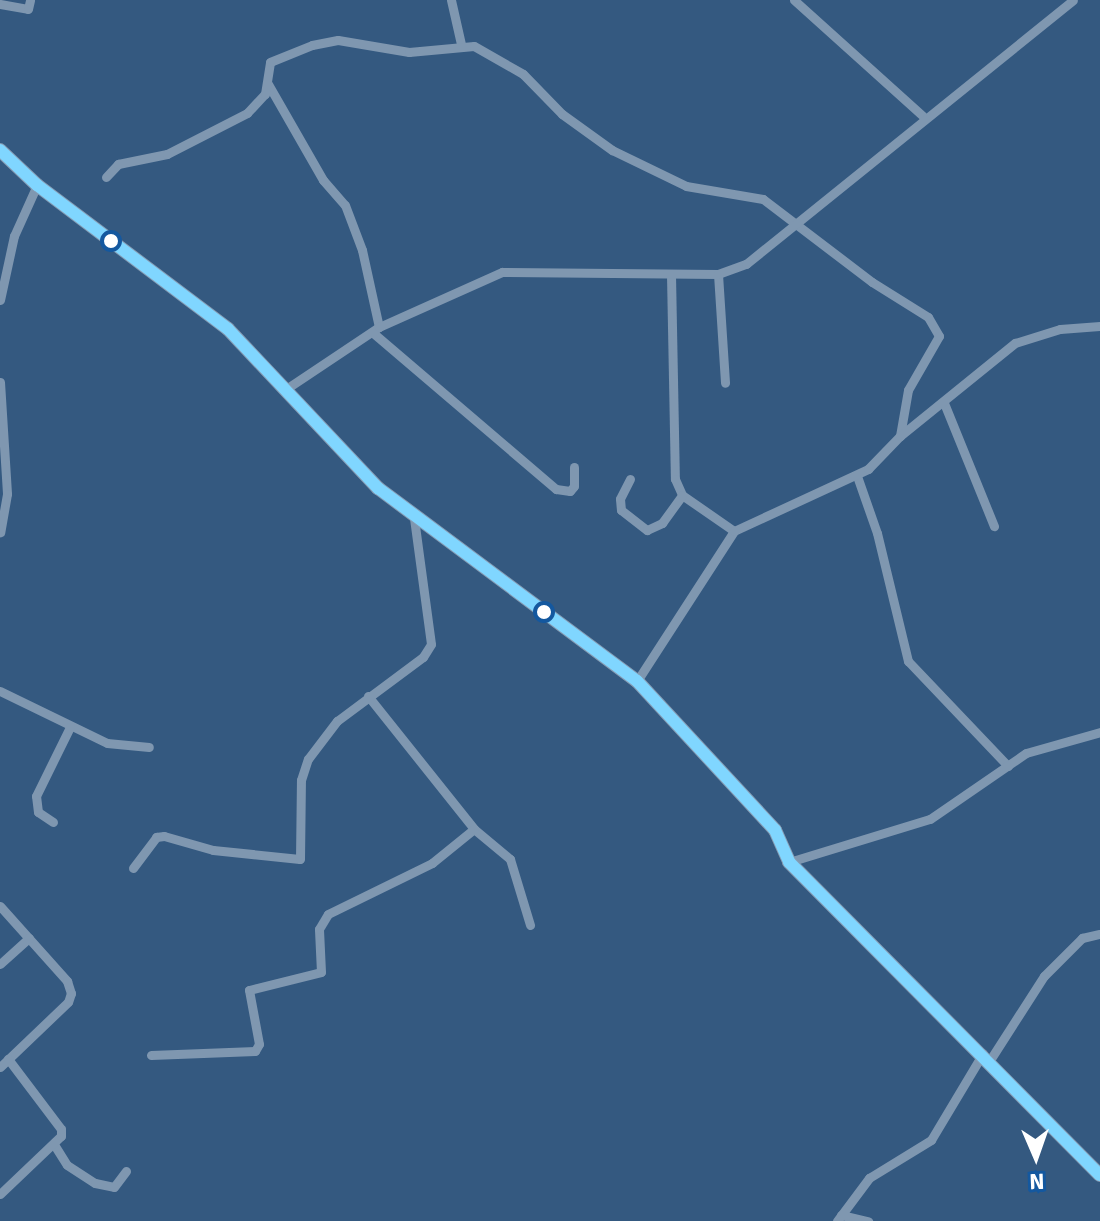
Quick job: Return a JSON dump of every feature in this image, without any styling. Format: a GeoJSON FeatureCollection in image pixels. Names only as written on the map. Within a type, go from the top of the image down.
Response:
{"type":"FeatureCollection","features":[{"type":"Feature","properties":{"kind":"street"},"geometry":{"type":"LineString","coordinates":[[0,4],[28,9],[30,0]]}},
{"type":"Feature","properties":{"kind":"street"},"geometry":{"type":"LineString","coordinates":[[451,0],[461,44]]}},
{"type":"Feature","properties":{"kind":"street"},"geometry":{"type":"LineString","coordinates":[[794,0],[923,116]]}},
{"type":"Feature","properties":{"kind":"street"},"geometry":{"type":"LineString","coordinates":[[286,389],[376,329],[502,272],[718,274],[746,264],[923,116],[1073,0]]}},
{"type":"Feature","properties":{"kind":"street"},"geometry":{"type":"LineString","coordinates":[[106,177],[118,164],[167,154],[238,119],[254,108],[268,84],[270,62],[312,45],[338,40],[409,52],[461,44],[488,51],[516,69],[562,114],[628,159],[686,186],[753,195],[794,221],[938,328],[937,343],[904,401],[900,436]]}},
{"type":"Feature","properties":{"kind":"street"},"geometry":{"type":"LineString","coordinates":[[268,84],[323,180],[345,205],[362,250],[376,329],[556,489],[570,491],[574,486],[574,467]]}},
{"type":"Feature","properties":{"kind":"street"},"geometry":{"type":"LineString","coordinates":[[0,150],[37,185],[189,297],[286,389],[363,475],[414,518],[637,681],[775,830],[789,862],[986,1056],[1100,1175]]}},
{"type":"Feature","properties":{"kind":"street"},"geometry":{"type":"LineString","coordinates":[[0,300],[14,236],[37,185]]}},
{"type":"Feature","properties":{"kind":"street"},"geometry":{"type":"LineString","coordinates":[[718,274],[725,383]]}},
{"type":"Feature","properties":{"kind":"street"},"geometry":{"type":"LineString","coordinates":[[671,275],[673,465],[682,495],[734,531]]}},
{"type":"Feature","properties":{"kind":"street"},"geometry":{"type":"LineString","coordinates":[[637,681],[734,531],[857,476],[900,436],[1015,343],[1060,329],[1100,326]]}},
{"type":"Feature","properties":{"kind":"street"},"geometry":{"type":"LineString","coordinates":[[0,382],[7,494],[0,532]]}},
{"type":"Feature","properties":{"kind":"street"},"geometry":{"type":"LineString","coordinates":[[944,403],[994,526]]}},
{"type":"Feature","properties":{"kind":"street"},"geometry":{"type":"LineString","coordinates":[[857,476],[877,533],[908,661],[1008,766]]}},
{"type":"Feature","properties":{"kind":"street"},"geometry":{"type":"LineString","coordinates":[[630,479],[620,499],[621,510],[647,530],[662,523],[682,495]]}},
{"type":"Feature","properties":{"kind":"street"},"geometry":{"type":"LineString","coordinates":[[133,868],[156,837],[164,836],[213,850],[300,859],[301,780],[308,759],[323,735],[368,696],[423,657],[431,644],[414,518]]}},
{"type":"Feature","properties":{"kind":"street"},"geometry":{"type":"LineString","coordinates":[[0,691],[107,743],[149,747]]}},
{"type":"Feature","properties":{"kind":"street"},"geometry":{"type":"LineString","coordinates":[[368,696],[474,829],[500,848],[515,868],[530,925]]}},
{"type":"Feature","properties":{"kind":"street"},"geometry":{"type":"LineString","coordinates":[[53,822],[38,812],[36,796],[70,727]]}},
{"type":"Feature","properties":{"kind":"street"},"geometry":{"type":"LineString","coordinates":[[789,862],[930,819],[1034,748],[1100,732]]}},
{"type":"Feature","properties":{"kind":"street"},"geometry":{"type":"LineString","coordinates":[[151,1055],[255,1051],[259,1044],[249,990],[321,972],[319,929],[328,914],[432,863],[474,829]]}},
{"type":"Feature","properties":{"kind":"street"},"geometry":{"type":"LineString","coordinates":[[0,906],[71,993],[68,1002],[0,1067]]}},
{"type":"Feature","properties":{"kind":"street"},"geometry":{"type":"LineString","coordinates":[[839,1218],[869,1178],[931,1140],[1044,976],[1082,938],[1100,934]]}},
{"type":"Feature","properties":{"kind":"street"},"geometry":{"type":"LineString","coordinates":[[0,964],[29,938]]}},
{"type":"Feature","properties":{"kind":"street"},"geometry":{"type":"LineString","coordinates":[[0,1194],[55,1146],[61,1129],[8,1059]]}},
{"type":"Feature","properties":{"kind":"street"},"geometry":{"type":"LineString","coordinates":[[55,1146],[67,1165],[95,1183],[114,1187],[126,1171]]}},
{"type":"Feature","properties":{"kind":"street"},"geometry":{"type":"LineString","coordinates":[[839,1218],[868,1221]]}},
{"type":"Feature","properties":{"kind":"transit line"},"geometry":{"type":"LineString","coordinates":[[0,150],[37,185],[228,329],[378,488],[637,681],[775,830],[789,862],[1100,1175]]}}]}
